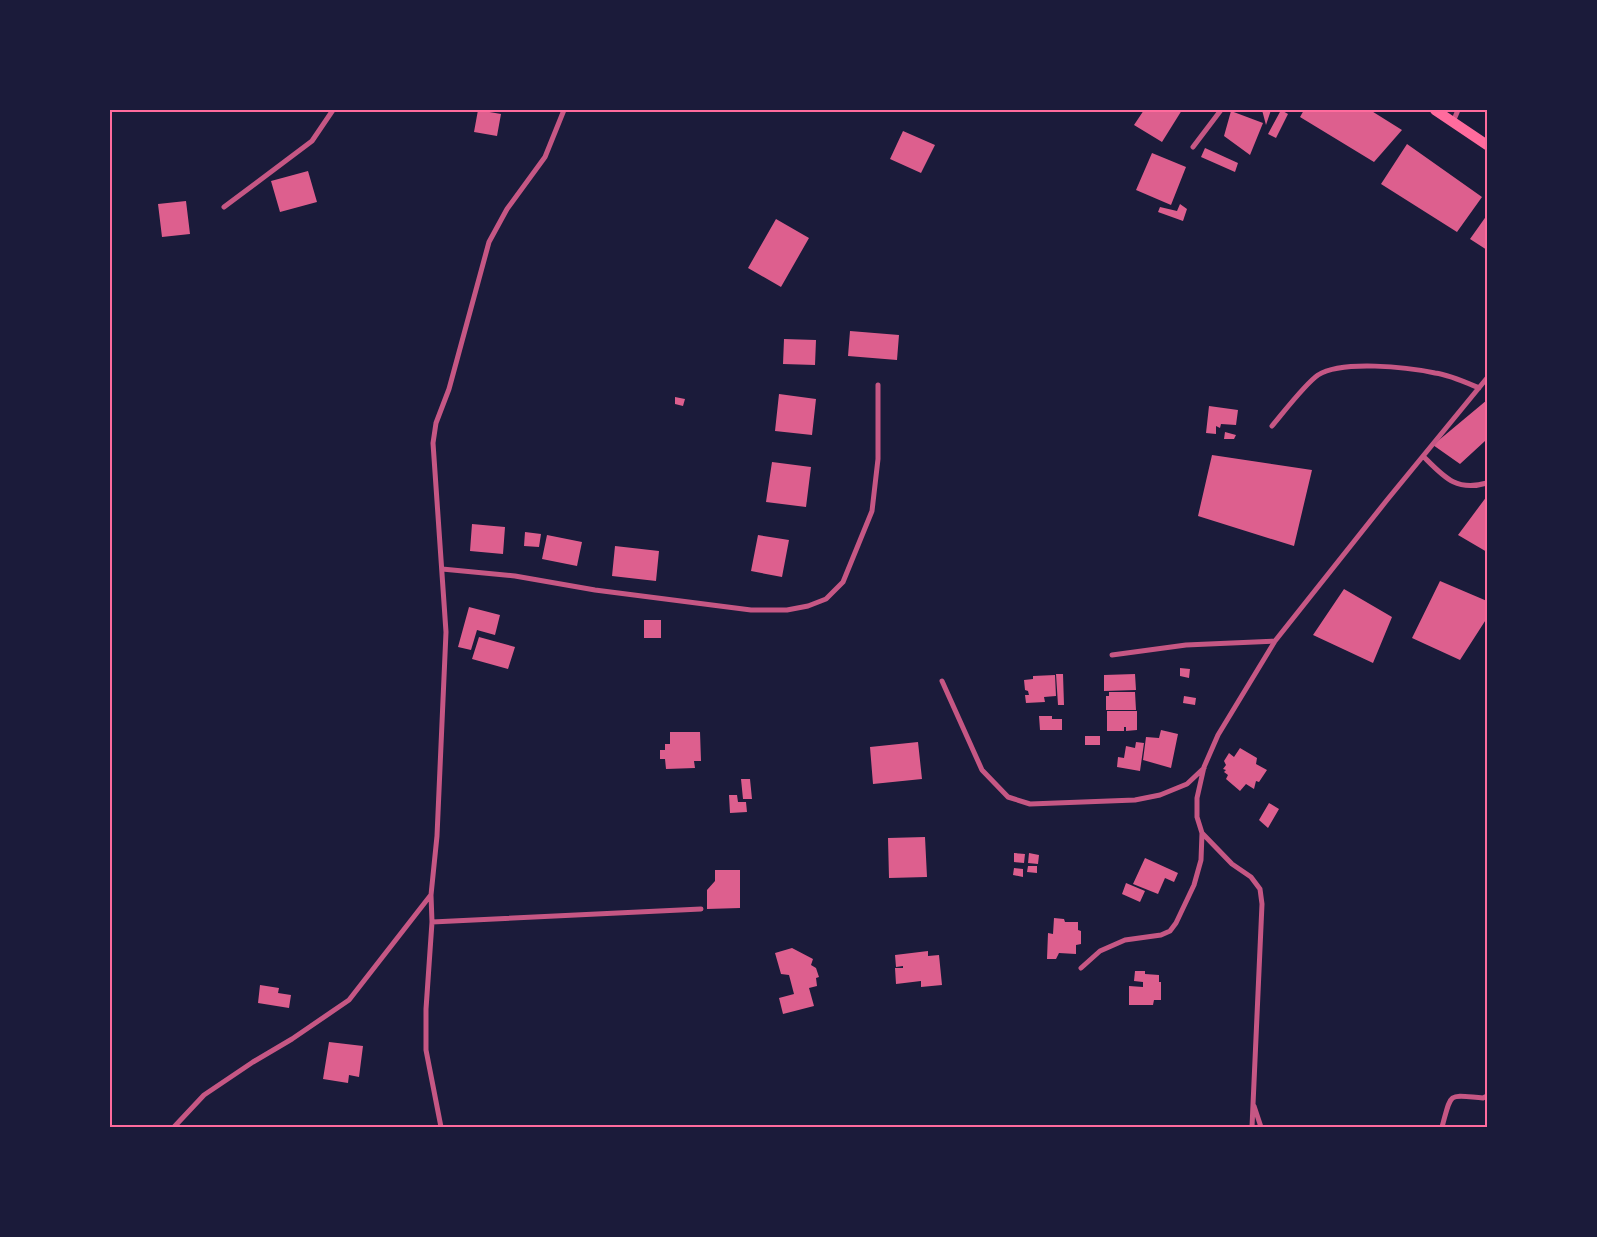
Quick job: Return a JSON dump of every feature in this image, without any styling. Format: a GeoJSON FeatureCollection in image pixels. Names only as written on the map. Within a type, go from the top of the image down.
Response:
{"type":"FeatureCollection","features":[{"type":"Feature","properties":{"kind":"main road"},"geometry":{"type":"LineString","coordinates":[[1435,110],[1487,145]]}},
{"type":"Feature","properties":{"kind":"street"},"geometry":{"type":"LineString","coordinates":[[224,207],[312,140],[333,110]]}},
{"type":"Feature","properties":{"kind":"street"},"geometry":{"type":"LineString","coordinates":[[441,1127],[426,1050],[426,1009],[432,922],[431,896],[437,836],[446,632],[433,443],[436,423],[449,389],[489,242],[507,209],[545,157],[564,110]]}},
{"type":"Feature","properties":{"kind":"street"},"geometry":{"type":"LineString","coordinates":[[1193,147],[1221,110]]}},
{"type":"Feature","properties":{"kind":"street"},"geometry":{"type":"LineString","coordinates":[[1453,122],[1458,110]]}},
{"type":"Feature","properties":{"kind":"street"},"geometry":{"type":"LineString","coordinates":[[1272,426],[1317,376],[1331,369],[1368,366],[1406,369],[1436,373],[1479,388]]}},
{"type":"Feature","properties":{"kind":"street"},"geometry":{"type":"LineString","coordinates":[[1081,968],[1100,951],[1125,940],[1161,935],[1170,931],[1176,923],[1194,885],[1201,860],[1202,833],[1197,817],[1197,798],[1204,767],[1218,735],[1275,641],[1487,378]]}},
{"type":"Feature","properties":{"kind":"street"},"geometry":{"type":"LineString","coordinates":[[442,569],[515,576],[594,590],[751,610],[787,610],[808,606],[826,599],[843,582],[872,512],[878,459],[878,385]]}},
{"type":"Feature","properties":{"kind":"street"},"geometry":{"type":"LineString","coordinates":[[1423,456],[1448,480],[1462,486],[1475,486],[1487,482]]}},
{"type":"Feature","properties":{"kind":"street"},"geometry":{"type":"LineString","coordinates":[[1112,655],[1186,645],[1275,641]]}},
{"type":"Feature","properties":{"kind":"street"},"geometry":{"type":"LineString","coordinates":[[942,681],[982,770],[1008,797],[1030,804],[1135,800],[1160,795],[1187,784],[1204,767]]}},
{"type":"Feature","properties":{"kind":"street"},"geometry":{"type":"LineString","coordinates":[[1202,833],[1232,864],[1251,876],[1260,889],[1262,904],[1252,1127]]}},
{"type":"Feature","properties":{"kind":"street"},"geometry":{"type":"LineString","coordinates":[[174,1127],[204,1095],[349,1000],[431,896]]}},
{"type":"Feature","properties":{"kind":"street"},"geometry":{"type":"LineString","coordinates":[[432,922],[701,909]]}},
{"type":"Feature","properties":{"kind":"street"},"geometry":{"type":"LineString","coordinates":[[1442,1127],[1449,1102],[1453,1096],[1483,1098],[1487,1096]]}},
{"type":"Feature","properties":{"kind":"street"},"geometry":{"type":"LineString","coordinates":[[1253,1103],[1261,1127]]}},
{"type":"Feature","properties":{"kind":"street"},"geometry":{"type":"LineString","coordinates":[[1246,1127],[1252,1116]]}},
{"type":"Feature","properties":{"kind":"building"},"geometry":{"type":"Polygon","coordinates":[[[478,110],[501,114],[497,136],[474,132],[478,110]]]}},
{"type":"Feature","properties":{"kind":"building"},"geometry":{"type":"Polygon","coordinates":[[[1144,110],[1182,110],[1162,142],[1134,125],[1144,110]]]}},
{"type":"Feature","properties":{"kind":"building"},"geometry":{"type":"Polygon","coordinates":[[[1262,110],[1271,110],[1266,125],[1262,110]]]}},
{"type":"Feature","properties":{"kind":"building"},"geometry":{"type":"Polygon","coordinates":[[[1281,110],[1288,114],[1276,138],[1268,134],[1281,110]]]}},
{"type":"Feature","properties":{"kind":"building"},"geometry":{"type":"Polygon","coordinates":[[[1304,110],[1370,110],[1402,130],[1374,162],[1300,117],[1304,110]]]}},
{"type":"Feature","properties":{"kind":"building"},"geometry":{"type":"Polygon","coordinates":[[[1231,111],[1263,123],[1250,155],[1224,136],[1231,111]]]}},
{"type":"Feature","properties":{"kind":"building"},"geometry":{"type":"Polygon","coordinates":[[[903,131],[935,145],[921,173],[890,159],[903,131]]]}},
{"type":"Feature","properties":{"kind":"building"},"geometry":{"type":"Polygon","coordinates":[[[1407,144],[1482,197],[1457,232],[1381,184],[1407,144]]]}},
{"type":"Feature","properties":{"kind":"building"},"geometry":{"type":"Polygon","coordinates":[[[1205,148],[1238,163],[1235,172],[1201,157],[1205,148]]]}},
{"type":"Feature","properties":{"kind":"building"},"geometry":{"type":"Polygon","coordinates":[[[1152,153],[1186,167],[1171,205],[1136,190],[1152,153]]]}},
{"type":"Feature","properties":{"kind":"building"},"geometry":{"type":"Polygon","coordinates":[[[308,171],[317,202],[280,212],[271,181],[308,171]]]}},
{"type":"Feature","properties":{"kind":"building"},"geometry":{"type":"Polygon","coordinates":[[[186,201],[190,234],[162,237],[158,204],[186,201]]]}},
{"type":"Feature","properties":{"kind":"building"},"geometry":{"type":"Polygon","coordinates":[[[1180,204],[1187,209],[1183,221],[1158,212],[1160,207],[1177,211],[1180,204]]]}},
{"type":"Feature","properties":{"kind":"building"},"geometry":{"type":"Polygon","coordinates":[[[1487,215],[1487,250],[1470,239],[1487,215]]]}},
{"type":"Feature","properties":{"kind":"building"},"geometry":{"type":"Polygon","coordinates":[[[776,219],[809,238],[781,287],[748,268],[776,219]]]}},
{"type":"Feature","properties":{"kind":"building"},"geometry":{"type":"Polygon","coordinates":[[[850,331],[899,335],[897,360],[848,356],[850,331]]]}},
{"type":"Feature","properties":{"kind":"building"},"geometry":{"type":"Polygon","coordinates":[[[784,339],[816,340],[815,365],[783,364],[784,339]]]}},
{"type":"Feature","properties":{"kind":"building"},"geometry":{"type":"Polygon","coordinates":[[[779,394],[816,399],[812,435],[775,431],[779,394]]]}},
{"type":"Feature","properties":{"kind":"building"},"geometry":{"type":"Polygon","coordinates":[[[675,397],[685,399],[683,406],[675,404],[675,397]]]}},
{"type":"Feature","properties":{"kind":"building"},"geometry":{"type":"Polygon","coordinates":[[[1487,400],[1487,442],[1485,441],[1460,464],[1433,445],[1487,400]]]}},
{"type":"Feature","properties":{"kind":"building"},"geometry":{"type":"Polygon","coordinates":[[[1209,406],[1238,410],[1236,425],[1221,424],[1220,428],[1216,426],[1216,434],[1206,433],[1209,406]]]}},
{"type":"Feature","properties":{"kind":"building"},"geometry":{"type":"Polygon","coordinates":[[[1225,432],[1236,435],[1234,439],[1224,439],[1225,432]]]}},
{"type":"Feature","properties":{"kind":"building"},"geometry":{"type":"Polygon","coordinates":[[[1212,455],[1312,470],[1294,546],[1198,516],[1212,455]]]}},
{"type":"Feature","properties":{"kind":"building"},"geometry":{"type":"Polygon","coordinates":[[[772,462],[811,467],[806,507],[766,502],[772,462]]]}},
{"type":"Feature","properties":{"kind":"building"},"geometry":{"type":"Polygon","coordinates":[[[1487,496],[1487,552],[1458,535],[1487,496]]]}},
{"type":"Feature","properties":{"kind":"building"},"geometry":{"type":"Polygon","coordinates":[[[472,524],[505,527],[503,554],[470,551],[472,524]]]}},
{"type":"Feature","properties":{"kind":"building"},"geometry":{"type":"Polygon","coordinates":[[[525,532],[541,534],[539,547],[524,546],[525,532]]]}},
{"type":"Feature","properties":{"kind":"building"},"geometry":{"type":"Polygon","coordinates":[[[547,535],[582,542],[577,566],[542,559],[547,535]]]}},
{"type":"Feature","properties":{"kind":"building"},"geometry":{"type":"Polygon","coordinates":[[[758,535],[789,540],[782,577],[751,571],[758,535]]]}},
{"type":"Feature","properties":{"kind":"building"},"geometry":{"type":"Polygon","coordinates":[[[615,546],[659,551],[656,581],[612,576],[615,546]]]}},
{"type":"Feature","properties":{"kind":"building"},"geometry":{"type":"Polygon","coordinates":[[[1440,581],[1487,601],[1487,618],[1460,660],[1412,638],[1440,581]]]}},
{"type":"Feature","properties":{"kind":"building"},"geometry":{"type":"Polygon","coordinates":[[[1344,589],[1392,617],[1373,663],[1313,635],[1344,589]]]}},
{"type":"Feature","properties":{"kind":"building"},"geometry":{"type":"Polygon","coordinates":[[[469,607],[500,615],[495,635],[477,630],[471,650],[458,647],[469,607]]]}},
{"type":"Feature","properties":{"kind":"building"},"geometry":{"type":"Polygon","coordinates":[[[644,620],[661,620],[661,638],[644,638],[644,620]]]}},
{"type":"Feature","properties":{"kind":"building"},"geometry":{"type":"Polygon","coordinates":[[[479,637],[515,647],[508,669],[472,659],[479,637]]]}},
{"type":"Feature","properties":{"kind":"building"},"geometry":{"type":"Polygon","coordinates":[[[1180,668],[1190,669],[1189,678],[1180,676],[1180,668]]]}},
{"type":"Feature","properties":{"kind":"building"},"geometry":{"type":"Polygon","coordinates":[[[1056,674],[1063,674],[1064,705],[1058,705],[1056,674]]]}},
{"type":"Feature","properties":{"kind":"building"},"geometry":{"type":"Polygon","coordinates":[[[1135,674],[1136,690],[1104,691],[1104,675],[1135,674]]]}},
{"type":"Feature","properties":{"kind":"building"},"geometry":{"type":"Polygon","coordinates":[[[1055,675],[1056,696],[1044,697],[1045,702],[1026,703],[1025,695],[1029,695],[1028,691],[1025,690],[1024,680],[1033,679],[1033,676],[1055,675]]]}},
{"type":"Feature","properties":{"kind":"building"},"geometry":{"type":"Polygon","coordinates":[[[1109,692],[1135,692],[1136,710],[1106,710],[1106,696],[1109,696],[1109,692]]]}},
{"type":"Feature","properties":{"kind":"building"},"geometry":{"type":"Polygon","coordinates":[[[1184,696],[1196,698],[1195,705],[1183,703],[1184,696]]]}},
{"type":"Feature","properties":{"kind":"building"},"geometry":{"type":"Polygon","coordinates":[[[1107,711],[1137,711],[1137,730],[1126,731],[1126,727],[1124,727],[1124,731],[1107,731],[1107,711]]]}},
{"type":"Feature","properties":{"kind":"building"},"geometry":{"type":"Polygon","coordinates":[[[1039,716],[1052,716],[1052,719],[1062,719],[1062,730],[1040,730],[1039,716]]]}},
{"type":"Feature","properties":{"kind":"building"},"geometry":{"type":"Polygon","coordinates":[[[1161,730],[1178,734],[1171,768],[1143,760],[1146,737],[1159,738],[1161,730]]]}},
{"type":"Feature","properties":{"kind":"building"},"geometry":{"type":"Polygon","coordinates":[[[670,732],[700,732],[701,761],[694,761],[695,768],[666,769],[665,759],[660,759],[660,750],[665,750],[665,744],[670,744],[670,732]]]}},
{"type":"Feature","properties":{"kind":"building"},"geometry":{"type":"Polygon","coordinates":[[[1085,736],[1100,736],[1100,745],[1085,745],[1085,736]]]}},
{"type":"Feature","properties":{"kind":"building"},"geometry":{"type":"Polygon","coordinates":[[[918,742],[922,779],[873,784],[870,747],[918,742]]]}},
{"type":"Feature","properties":{"kind":"building"},"geometry":{"type":"Polygon","coordinates":[[[1136,742],[1144,743],[1140,771],[1117,767],[1118,757],[1124,758],[1126,746],[1135,748],[1136,742]]]}},
{"type":"Feature","properties":{"kind":"building"},"geometry":{"type":"Polygon","coordinates":[[[1240,748],[1257,758],[1256,764],[1267,770],[1259,782],[1256,781],[1254,789],[1246,784],[1240,791],[1226,779],[1228,775],[1224,772],[1226,770],[1223,769],[1226,765],[1224,761],[1229,753],[1234,757],[1240,748]]]}},
{"type":"Feature","properties":{"kind":"building"},"geometry":{"type":"Polygon","coordinates":[[[741,779],[750,779],[752,799],[743,799],[741,779]]]}},
{"type":"Feature","properties":{"kind":"building"},"geometry":{"type":"Polygon","coordinates":[[[729,795],[737,795],[738,802],[746,802],[747,812],[730,813],[729,795]]]}},
{"type":"Feature","properties":{"kind":"building"},"geometry":{"type":"Polygon","coordinates":[[[1269,803],[1279,809],[1268,828],[1259,820],[1269,803]]]}},
{"type":"Feature","properties":{"kind":"building"},"geometry":{"type":"Polygon","coordinates":[[[925,837],[927,877],[889,878],[888,838],[925,837]]]}},
{"type":"Feature","properties":{"kind":"building"},"geometry":{"type":"Polygon","coordinates":[[[1014,853],[1025,854],[1024,863],[1014,862],[1014,853]]]}},
{"type":"Feature","properties":{"kind":"building"},"geometry":{"type":"Polygon","coordinates":[[[1029,853],[1039,855],[1038,864],[1028,863],[1029,853]]]}},
{"type":"Feature","properties":{"kind":"building"},"geometry":{"type":"Polygon","coordinates":[[[1145,858],[1178,873],[1174,882],[1165,878],[1158,894],[1133,884],[1145,858]]]}},
{"type":"Feature","properties":{"kind":"building"},"geometry":{"type":"Polygon","coordinates":[[[1028,866],[1037,866],[1037,873],[1027,872],[1028,866]]]}},
{"type":"Feature","properties":{"kind":"building"},"geometry":{"type":"Polygon","coordinates":[[[1014,868],[1023,869],[1023,877],[1013,875],[1014,868]]]}},
{"type":"Feature","properties":{"kind":"building"},"geometry":{"type":"Polygon","coordinates":[[[715,870],[740,870],[740,908],[707,909],[707,890],[715,881],[715,870]]]}},
{"type":"Feature","properties":{"kind":"building"},"geometry":{"type":"Polygon","coordinates":[[[1126,883],[1145,891],[1140,902],[1122,894],[1126,883]]]}},
{"type":"Feature","properties":{"kind":"building"},"geometry":{"type":"Polygon","coordinates":[[[1054,918],[1064,919],[1065,922],[1078,922],[1078,930],[1081,931],[1081,944],[1076,945],[1076,954],[1059,953],[1056,959],[1047,959],[1048,933],[1053,934],[1054,918]]]}},
{"type":"Feature","properties":{"kind":"building"},"geometry":{"type":"Polygon","coordinates":[[[792,948],[813,959],[811,965],[816,968],[819,977],[816,978],[817,986],[809,988],[814,1006],[783,1014],[779,998],[794,994],[789,975],[781,974],[775,953],[792,948]]]}},
{"type":"Feature","properties":{"kind":"building"},"geometry":{"type":"Polygon","coordinates":[[[928,951],[928,956],[939,955],[942,985],[921,987],[921,981],[896,984],[895,968],[903,968],[903,966],[896,967],[895,955],[928,951]]]}},
{"type":"Feature","properties":{"kind":"building"},"geometry":{"type":"Polygon","coordinates":[[[1135,971],[1145,971],[1145,974],[1159,975],[1161,1000],[1154,1000],[1153,1005],[1129,1005],[1129,986],[1143,987],[1143,982],[1134,981],[1135,971]]]}},
{"type":"Feature","properties":{"kind":"building"},"geometry":{"type":"Polygon","coordinates":[[[260,985],[279,988],[278,993],[291,995],[289,1008],[258,1003],[260,985]]]}},
{"type":"Feature","properties":{"kind":"building"},"geometry":{"type":"Polygon","coordinates":[[[329,1042],[363,1046],[359,1077],[349,1075],[348,1083],[323,1079],[329,1042]]]}}]}
